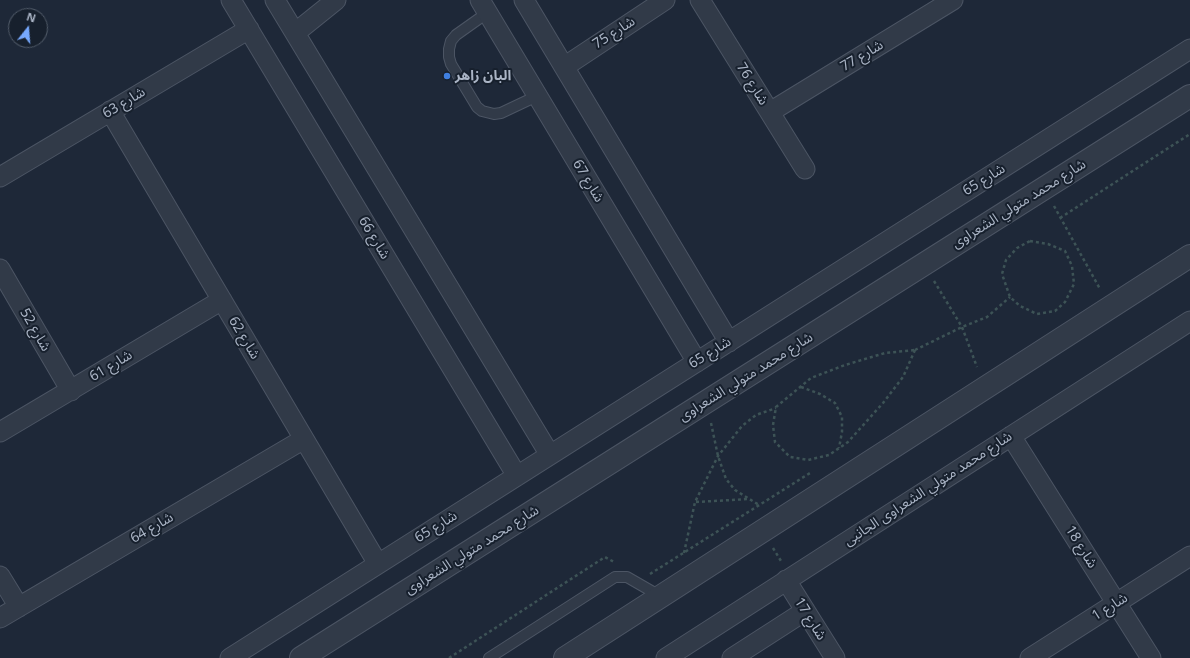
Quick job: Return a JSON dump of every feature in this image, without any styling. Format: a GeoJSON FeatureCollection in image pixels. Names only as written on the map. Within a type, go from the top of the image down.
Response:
{"type":"FeatureCollection","features":[{"type":"Feature","properties":{"kind":"street","name":"شارع 66"},"geometry":{"type":"LineString","coordinates":[[231,0],[517,476]]}},
{"type":"Feature","properties":{"kind":"street"},"geometry":{"type":"LineString","coordinates":[[275,0],[550,455]]}},
{"type":"Feature","properties":{"kind":"street"},"geometry":{"type":"LineString","coordinates":[[295,33],[336,0]]}},
{"type":"Feature","properties":{"kind":"street"},"geometry":{"type":"LineString","coordinates":[[524,0],[729,342]]}},
{"type":"Feature","properties":{"kind":"street","name":"شارع 75"},"geometry":{"type":"LineString","coordinates":[[564,66],[665,0]]}},
{"type":"Feature","properties":{"kind":"street","name":"شارع 76"},"geometry":{"type":"LineString","coordinates":[[700,0],[805,169]]}},
{"type":"Feature","properties":{"kind":"street","name":"شارع 77"},"geometry":{"type":"LineString","coordinates":[[770,112],[953,0]]}},
{"type":"Feature","properties":{"kind":"street","name":"شارع 67"},"geometry":{"type":"LineString","coordinates":[[484,7],[697,362]]}},
{"type":"Feature","properties":{"kind":"street","name":"شارع 63"},"geometry":{"type":"LineString","coordinates":[[0,177],[249,29]]}},
{"type":"Feature","properties":{"kind":"street","name":"شارع 65"},"geometry":{"type":"LineString","coordinates":[[230,658],[1190,49]]}},
{"type":"Feature","properties":{"kind":"street","name":"شارع محمد متولي الشعراوى"},"geometry":{"type":"LineString","coordinates":[[301,658],[1190,96]]}},
{"type":"Feature","properties":{"kind":"street","name":"شارع 62"},"geometry":{"type":"LineString","coordinates":[[110,111],[378,564]]}},
{"type":"Feature","properties":{"kind":"street"},"geometry":{"type":"LineString","coordinates":[[564,658],[1190,256]]}},
{"type":"Feature","properties":{"kind":"street","name":"شارع 52"},"geometry":{"type":"LineString","coordinates":[[0,268],[71,391]]}},
{"type":"Feature","properties":{"kind":"street","name":"شارع 61"},"geometry":{"type":"LineString","coordinates":[[0,432],[222,300]]}},
{"type":"Feature","properties":{"kind":"street","name":"شارع محمد متولي الشعراوى الجانبى"},"geometry":{"type":"LineString","coordinates":[[666,658],[1190,321]]}},
{"type":"Feature","properties":{"kind":"street","name":"شارع 18"},"geometry":{"type":"LineString","coordinates":[[1011,436],[1150,658]]}},
{"type":"Feature","properties":{"kind":"street","name":"شارع 64"},"geometry":{"type":"LineString","coordinates":[[0,618],[304,439]]}},
{"type":"Feature","properties":{"kind":"street","name":"شارع 1"},"geometry":{"type":"LineString","coordinates":[[1030,658],[1190,556]]}},
{"type":"Feature","properties":{"kind":"street"},"geometry":{"type":"LineString","coordinates":[[0,576],[19,607]]}},
{"type":"Feature","properties":{"kind":"street","name":"شارع 17"},"geometry":{"type":"LineString","coordinates":[[789,578],[805,611],[835,658]]}},
{"type":"Feature","properties":{"kind":"street"},"geometry":{"type":"LineString","coordinates":[[732,658],[805,611]]}},
{"type":"Feature","properties":{"kind":"lane"},"geometry":{"type":"LineString","coordinates":[[484,7],[451,42],[449,49],[451,64],[477,107],[482,111],[494,114],[501,113],[537,96]]}},
{"type":"Feature","properties":{"kind":"lane"},"geometry":{"type":"LineString","coordinates":[[489,658],[615,578],[627,577],[660,596]]}},
{"type":"Feature","properties":{"kind":"path"},"geometry":{"type":"LineString","coordinates":[[1060,218],[1190,134]]}},
{"type":"Feature","properties":{"kind":"path"},"geometry":{"type":"LineString","coordinates":[[1045,188],[1060,218],[1101,289],[1094,294]]}},
{"type":"Feature","properties":{"kind":"path"},"geometry":{"type":"LineString","coordinates":[[1030,241],[1048,244],[1064,251],[1072,266],[1074,284],[1065,302],[1055,311],[1037,314],[1020,306],[1010,298],[1002,274],[1006,260],[1017,248],[1030,241]]}},
{"type":"Feature","properties":{"kind":"path"},"geometry":{"type":"LineString","coordinates":[[933,281],[962,327],[977,367]]}},
{"type":"Feature","properties":{"kind":"path"},"geometry":{"type":"LineString","coordinates":[[684,553],[696,502],[718,456],[742,426],[756,415],[776,407],[811,378],[845,365],[885,353],[915,350],[962,327],[987,317],[1010,298]]}},
{"type":"Feature","properties":{"kind":"path"},"geometry":{"type":"LineString","coordinates":[[776,407],[772,425],[775,442],[790,457],[808,460],[829,455],[848,442],[883,403],[903,377],[915,350]]}},
{"type":"Feature","properties":{"kind":"path"},"geometry":{"type":"LineString","coordinates":[[973,370],[984,363]]}},
{"type":"Feature","properties":{"kind":"path"},"geometry":{"type":"LineString","coordinates":[[800,387],[820,394],[835,403],[842,417],[842,432],[839,448]]}},
{"type":"Feature","properties":{"kind":"path"},"geometry":{"type":"LineString","coordinates":[[711,423],[718,456],[726,479],[735,490],[759,505]]}},
{"type":"Feature","properties":{"kind":"path"},"geometry":{"type":"LineString","coordinates":[[645,577],[813,472]]}},
{"type":"Feature","properties":{"kind":"path"},"geometry":{"type":"LineString","coordinates":[[696,502],[749,499]]}},
{"type":"Feature","properties":{"kind":"path"},"geometry":{"type":"LineString","coordinates":[[762,531],[789,578]]}},
{"type":"Feature","properties":{"kind":"path"},"geometry":{"type":"LineString","coordinates":[[449,658],[605,557],[618,564]]}},
{"type":"Feature","properties":{"kind":"place","name":"البان زاهر"},"geometry":{"type":"Point","coordinates":[447,76]}}]}
